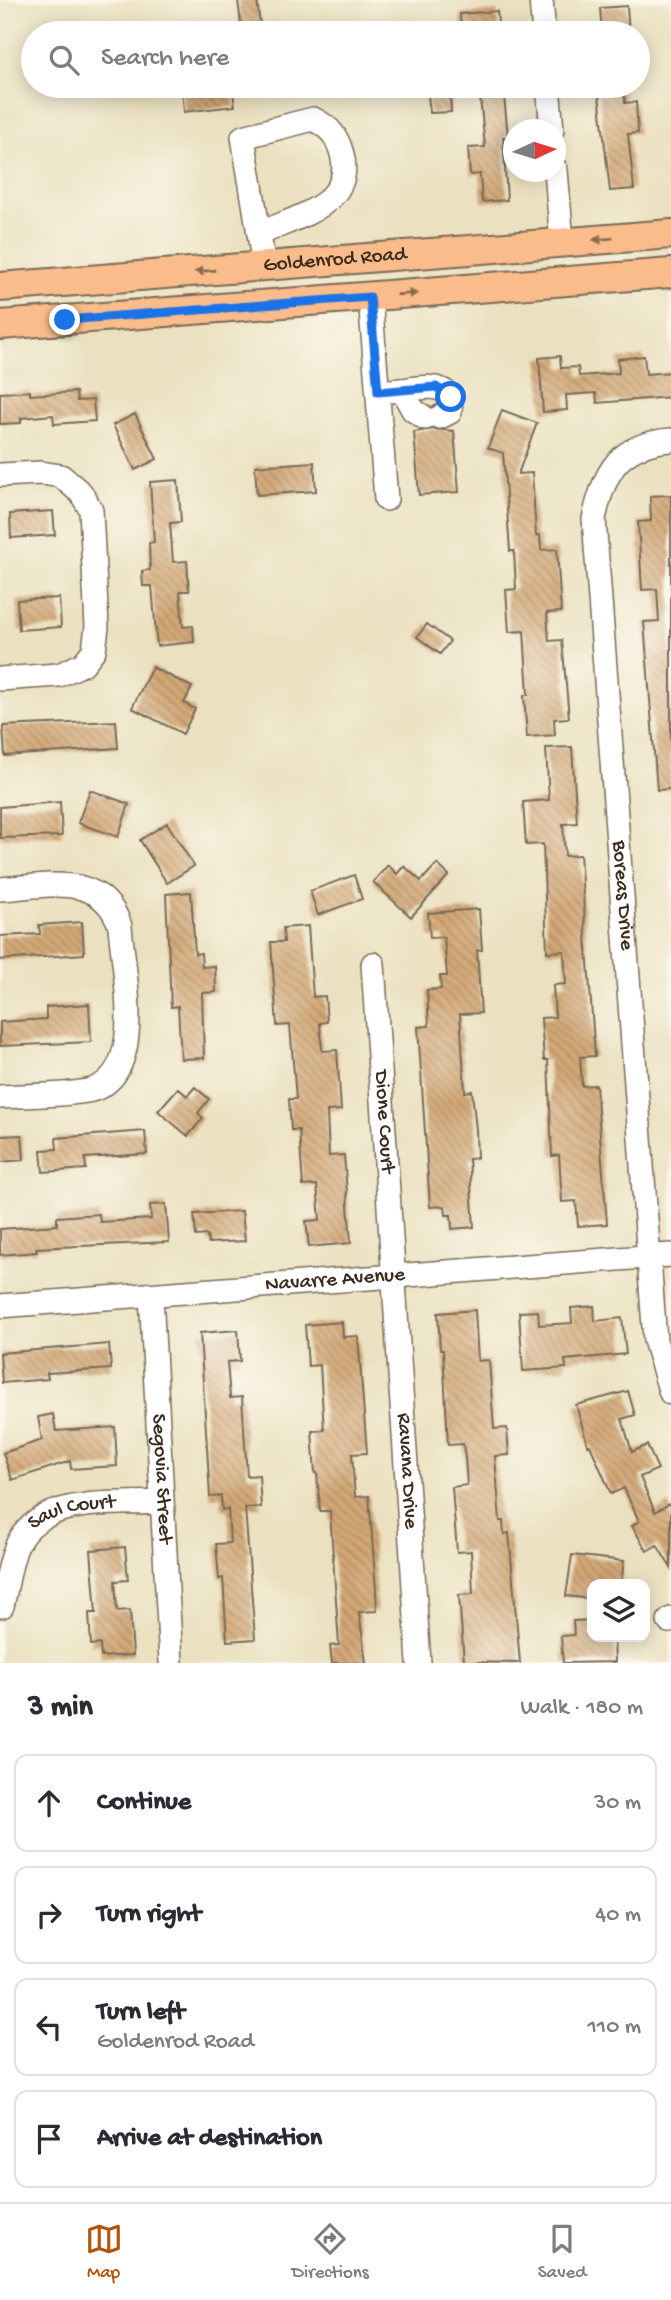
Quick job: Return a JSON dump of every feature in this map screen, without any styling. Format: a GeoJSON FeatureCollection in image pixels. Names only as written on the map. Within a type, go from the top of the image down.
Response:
{"type":"FeatureCollection","features":[{"type":"Feature","properties":{"kind":"main road","name":"Goldenrod Road"},"geometry":{"type":"LineString","coordinates":[[0,287],[671,234]]}},
{"type":"Feature","properties":{"kind":"main road"},"geometry":{"type":"LineString","coordinates":[[144,314],[162,298],[232,292],[250,282],[264,267]]}},
{"type":"Feature","properties":{"kind":"main road","name":"Goldenrod Road"},"geometry":{"type":"LineString","coordinates":[[0,325],[671,273]]}},
{"type":"Feature","properties":{"kind":"street"},"geometry":{"type":"LineString","coordinates":[[541,0],[543,21]]}},
{"type":"Feature","properties":{"kind":"street"},"geometry":{"type":"LineString","coordinates":[[549,98],[551,119]]}},
{"type":"Feature","properties":{"kind":"street"},"geometry":{"type":"LineString","coordinates":[[259,234],[327,203],[337,195],[343,184],[344,163],[339,142],[328,126],[313,119],[243,137],[264,267]]}},
{"type":"Feature","properties":{"kind":"street"},"geometry":{"type":"LineString","coordinates":[[556,182],[562,243]]}},
{"type":"Feature","properties":{"kind":"street"},"geometry":{"type":"LineString","coordinates":[[370,297],[386,499]]}},
{"type":"Feature","properties":{"kind":"street"},"geometry":{"type":"LineString","coordinates":[[378,392],[436,387],[451,397],[450,412],[432,417],[413,410],[402,390]]}},
{"type":"Feature","properties":{"kind":"street","name":"Boreas Drive"},"geometry":{"type":"LineString","coordinates":[[671,440],[649,442],[617,460],[600,486],[594,519],[660,1255],[655,1340],[671,1393]]}},
{"type":"Feature","properties":{"kind":"street"},"geometry":{"type":"LineString","coordinates":[[0,475],[41,473],[61,476],[80,493],[91,510],[97,626],[94,650],[83,664],[59,675],[0,679]]}},
{"type":"Feature","properties":{"kind":"street"},"geometry":{"type":"LineString","coordinates":[[0,889],[67,884],[95,892],[114,908],[120,926],[128,1040],[123,1063],[108,1083],[88,1091],[0,1097]]}},
{"type":"Feature","properties":{"kind":"street","name":"Dione Court"},"geometry":{"type":"LineString","coordinates":[[373,964],[393,1277]]}},
{"type":"Feature","properties":{"kind":"street","name":"Navarre Avenue"},"geometry":{"type":"LineString","coordinates":[[0,1306],[660,1255]]}},
{"type":"Feature","properties":{"kind":"street","name":"Ravana Drive"},"geometry":{"type":"LineString","coordinates":[[393,1277],[419,1663]]}},
{"type":"Feature","properties":{"kind":"street","name":"Segovia Street"},"geometry":{"type":"LineString","coordinates":[[151,1295],[160,1502],[171,1663]]}},
{"type":"Feature","properties":{"kind":"street","name":"Saul Court"},"geometry":{"type":"LineString","coordinates":[[2,1606],[18,1544],[39,1519],[58,1509],[160,1502]]}},
{"type":"Feature","properties":{"kind":"building"},"geometry":{"type":"Polygon","coordinates":[[[238,0],[257,0],[260,21],[241,21],[238,0]]]}},
{"type":"Feature","properties":{"kind":"building"},"geometry":{"type":"Polygon","coordinates":[[[627,6],[628,21],[601,21],[600,8],[627,6]]]}},
{"type":"Feature","properties":{"kind":"building"},"geometry":{"type":"Polygon","coordinates":[[[497,11],[498,21],[460,21],[460,14],[497,11]]]}},
{"type":"Feature","properties":{"kind":"building"},"geometry":{"type":"Polygon","coordinates":[[[183,98],[234,98],[235,106],[184,112],[183,98]]]}},
{"type":"Feature","properties":{"kind":"building"},"geometry":{"type":"Polygon","coordinates":[[[428,98],[450,98],[451,112],[430,113],[428,98]]]}},
{"type":"Feature","properties":{"kind":"building"},"geometry":{"type":"Polygon","coordinates":[[[480,98],[504,98],[506,119],[503,119],[503,182],[506,182],[507,200],[482,202],[480,174],[470,175],[468,148],[485,147],[480,98]]]}},
{"type":"Feature","properties":{"kind":"building"},"geometry":{"type":"Polygon","coordinates":[[[599,98],[625,98],[625,103],[636,102],[638,133],[628,134],[634,189],[610,191],[599,98]]]}},
{"type":"Feature","properties":{"kind":"building"},"geometry":{"type":"Polygon","coordinates":[[[560,356],[561,368],[578,367],[579,376],[619,373],[618,359],[644,356],[646,374],[671,372],[671,397],[597,403],[596,393],[566,395],[567,410],[543,412],[539,358],[560,356]]]}},
{"type":"Feature","properties":{"kind":"building"},"geometry":{"type":"Polygon","coordinates":[[[30,391],[30,395],[76,392],[77,401],[93,400],[95,421],[54,424],[53,415],[21,418],[21,423],[0,424],[0,393],[30,391]]]}},
{"type":"Feature","properties":{"kind":"building"},"geometry":{"type":"Polygon","coordinates":[[[502,410],[537,423],[518,474],[532,473],[536,536],[540,535],[541,550],[557,549],[561,612],[547,613],[549,641],[562,640],[569,718],[554,719],[555,735],[527,737],[524,695],[528,695],[524,631],[509,632],[506,590],[516,589],[514,551],[510,551],[503,453],[488,448],[502,410]]]}},
{"type":"Feature","properties":{"kind":"building"},"geometry":{"type":"Polygon","coordinates":[[[135,414],[157,459],[135,470],[113,425],[135,414]]]}},
{"type":"Feature","properties":{"kind":"building"},"geometry":{"type":"Polygon","coordinates":[[[433,429],[454,431],[459,492],[419,495],[414,432],[433,429]]]}},
{"type":"Feature","properties":{"kind":"building"},"geometry":{"type":"Polygon","coordinates":[[[314,462],[316,491],[257,495],[255,466],[314,462]]]}},
{"type":"Feature","properties":{"kind":"building"},"geometry":{"type":"Polygon","coordinates":[[[178,480],[181,522],[170,523],[173,562],[187,561],[189,591],[180,591],[183,627],[193,626],[194,642],[157,646],[152,586],[143,586],[142,571],[150,570],[149,543],[154,542],[150,482],[178,480]]]}},
{"type":"Feature","properties":{"kind":"building"},"geometry":{"type":"Polygon","coordinates":[[[671,495],[671,789],[657,790],[644,622],[659,621],[657,589],[642,590],[638,522],[651,521],[650,496],[671,495]]]}},
{"type":"Feature","properties":{"kind":"building"},"geometry":{"type":"Polygon","coordinates":[[[53,511],[55,535],[11,538],[10,514],[53,511]]]}},
{"type":"Feature","properties":{"kind":"building"},"geometry":{"type":"Polygon","coordinates":[[[59,598],[61,627],[19,630],[17,600],[59,598]]]}},
{"type":"Feature","properties":{"kind":"building"},"geometry":{"type":"Polygon","coordinates":[[[427,624],[450,641],[440,654],[417,637],[427,624]]]}},
{"type":"Feature","properties":{"kind":"building"},"geometry":{"type":"Polygon","coordinates":[[[152,667],[192,687],[184,703],[195,709],[183,734],[132,708],[152,667]]]}},
{"type":"Feature","properties":{"kind":"building"},"geometry":{"type":"Polygon","coordinates":[[[116,721],[118,748],[5,756],[3,726],[116,721]]]}},
{"type":"Feature","properties":{"kind":"building"},"geometry":{"type":"Polygon","coordinates":[[[572,747],[577,823],[563,824],[565,856],[580,855],[595,1056],[580,1057],[582,1086],[596,1085],[607,1224],[578,1226],[576,1201],[562,1202],[559,1155],[552,1156],[548,1060],[544,1060],[541,1018],[555,1017],[553,985],[566,984],[564,951],[547,952],[543,844],[526,845],[523,802],[549,800],[546,748],[572,747]]]}},
{"type":"Feature","properties":{"kind":"building"},"geometry":{"type":"Polygon","coordinates":[[[90,790],[129,804],[118,837],[78,823],[90,790]]]}},
{"type":"Feature","properties":{"kind":"building"},"geometry":{"type":"Polygon","coordinates":[[[60,802],[62,836],[0,838],[0,807],[60,802]]]}},
{"type":"Feature","properties":{"kind":"building"},"geometry":{"type":"Polygon","coordinates":[[[167,823],[194,866],[167,883],[140,840],[167,823]]]}},
{"type":"Feature","properties":{"kind":"building"},"geometry":{"type":"Polygon","coordinates":[[[437,864],[449,875],[411,917],[373,882],[388,865],[397,874],[404,866],[421,881],[437,864]]]}},
{"type":"Feature","properties":{"kind":"building"},"geometry":{"type":"Polygon","coordinates":[[[354,875],[362,899],[318,915],[310,891],[354,875]]]}},
{"type":"Feature","properties":{"kind":"building"},"geometry":{"type":"Polygon","coordinates":[[[191,892],[195,954],[201,953],[202,967],[215,966],[216,992],[202,993],[204,1058],[181,1059],[178,1006],[171,1007],[166,894],[191,892]]]}},
{"type":"Feature","properties":{"kind":"building"},"geometry":{"type":"Polygon","coordinates":[[[479,909],[482,950],[477,950],[481,1013],[460,1014],[465,1092],[472,1091],[476,1130],[477,1158],[469,1159],[474,1227],[452,1229],[451,1215],[446,1215],[445,1206],[430,1207],[418,1027],[429,1026],[427,990],[441,989],[440,976],[447,976],[444,937],[430,938],[428,913],[479,909]]]}},
{"type":"Feature","properties":{"kind":"building"},"geometry":{"type":"Polygon","coordinates":[[[82,922],[84,954],[0,960],[0,936],[40,934],[39,925],[82,922]]]}},
{"type":"Feature","properties":{"kind":"building"},"geometry":{"type":"Polygon","coordinates":[[[308,926],[313,997],[325,996],[327,1022],[320,1023],[322,1051],[337,1050],[341,1110],[327,1111],[329,1156],[344,1155],[351,1243],[309,1247],[306,1221],[320,1220],[317,1185],[303,1186],[299,1130],[291,1130],[289,1099],[296,1099],[290,1025],[277,1026],[271,942],[284,942],[283,928],[308,926]]]}},
{"type":"Feature","properties":{"kind":"building"},"geometry":{"type":"Polygon","coordinates":[[[89,1004],[91,1042],[0,1046],[0,1022],[46,1019],[46,1007],[89,1004]]]}},
{"type":"Feature","properties":{"kind":"building"},"geometry":{"type":"Polygon","coordinates":[[[195,1087],[209,1099],[198,1113],[203,1118],[188,1136],[158,1111],[178,1088],[187,1096],[195,1087]]]}},
{"type":"Feature","properties":{"kind":"building"},"geometry":{"type":"Polygon","coordinates":[[[145,1131],[147,1154],[85,1158],[86,1169],[43,1172],[41,1150],[57,1149],[56,1138],[145,1131]]]}},
{"type":"Feature","properties":{"kind":"building"},"geometry":{"type":"Polygon","coordinates":[[[22,1135],[24,1160],[0,1162],[0,1136],[22,1135]]]}},
{"type":"Feature","properties":{"kind":"building"},"geometry":{"type":"Polygon","coordinates":[[[166,1204],[169,1242],[36,1248],[37,1252],[0,1255],[0,1229],[57,1225],[57,1217],[99,1214],[100,1222],[151,1219],[150,1205],[166,1204]]]}},
{"type":"Feature","properties":{"kind":"building"},"geometry":{"type":"Polygon","coordinates":[[[242,1211],[245,1241],[208,1243],[207,1235],[196,1236],[194,1214],[242,1211]]]}},
{"type":"Feature","properties":{"kind":"building"},"geometry":{"type":"Polygon","coordinates":[[[594,1306],[595,1321],[622,1318],[626,1354],[565,1360],[566,1368],[523,1371],[519,1312],[538,1311],[539,1325],[572,1323],[571,1308],[594,1306]]]}},
{"type":"Feature","properties":{"kind":"building"},"geometry":{"type":"Polygon","coordinates":[[[475,1310],[478,1361],[489,1360],[494,1429],[507,1428],[509,1455],[495,1456],[500,1521],[503,1521],[504,1534],[509,1533],[520,1663],[464,1662],[459,1595],[473,1594],[471,1551],[457,1552],[452,1487],[467,1485],[465,1458],[463,1444],[448,1445],[443,1350],[440,1350],[438,1313],[475,1310]]]}},
{"type":"Feature","properties":{"kind":"building"},"geometry":{"type":"Polygon","coordinates":[[[342,1322],[343,1337],[358,1336],[367,1453],[352,1454],[355,1497],[369,1496],[376,1591],[377,1611],[359,1612],[366,1663],[332,1663],[330,1646],[339,1645],[330,1511],[320,1511],[312,1431],[324,1430],[320,1365],[308,1366],[305,1325],[342,1322]]]}},
{"type":"Feature","properties":{"kind":"building"},"geometry":{"type":"Polygon","coordinates":[[[238,1330],[240,1361],[227,1362],[230,1398],[242,1397],[247,1476],[259,1475],[261,1507],[245,1508],[255,1639],[227,1641],[223,1578],[219,1579],[216,1544],[230,1543],[228,1509],[222,1510],[221,1496],[210,1497],[200,1333],[238,1330]]]}},
{"type":"Feature","properties":{"kind":"building"},"geometry":{"type":"Polygon","coordinates":[[[109,1344],[111,1369],[47,1373],[48,1379],[2,1383],[0,1353],[109,1344]]]}},
{"type":"Feature","properties":{"kind":"building"},"geometry":{"type":"Polygon","coordinates":[[[628,1391],[635,1415],[622,1419],[632,1452],[647,1445],[658,1469],[640,1477],[655,1512],[671,1503],[671,1568],[657,1545],[647,1551],[632,1526],[639,1521],[624,1488],[611,1494],[590,1445],[588,1446],[576,1405],[628,1391]]]}},
{"type":"Feature","properties":{"kind":"building"},"geometry":{"type":"Polygon","coordinates":[[[53,1414],[56,1431],[115,1427],[117,1466],[71,1469],[70,1461],[12,1480],[3,1453],[42,1440],[38,1417],[53,1414]]]}},
{"type":"Feature","properties":{"kind":"building"},"geometry":{"type":"Polygon","coordinates":[[[125,1547],[128,1580],[115,1581],[117,1611],[130,1610],[133,1655],[101,1657],[100,1644],[91,1645],[89,1613],[96,1613],[91,1550],[125,1547]]]}},
{"type":"Feature","properties":{"kind":"building"},"geometry":{"type":"Polygon","coordinates":[[[572,1555],[624,1561],[622,1579],[587,1579],[587,1598],[566,1596],[572,1555]]]}},
{"type":"Feature","properties":{"kind":"building"},"geometry":{"type":"Polygon","coordinates":[[[587,1620],[587,1642],[614,1642],[615,1662],[563,1663],[561,1636],[574,1635],[573,1621],[587,1620]]]}},
{"type":"Feature","properties":{"kind":"route"},"geometry":{"type":"LineString","coordinates":[[65,320],[370,297],[378,392],[436,387],[451,397]]}}]}
